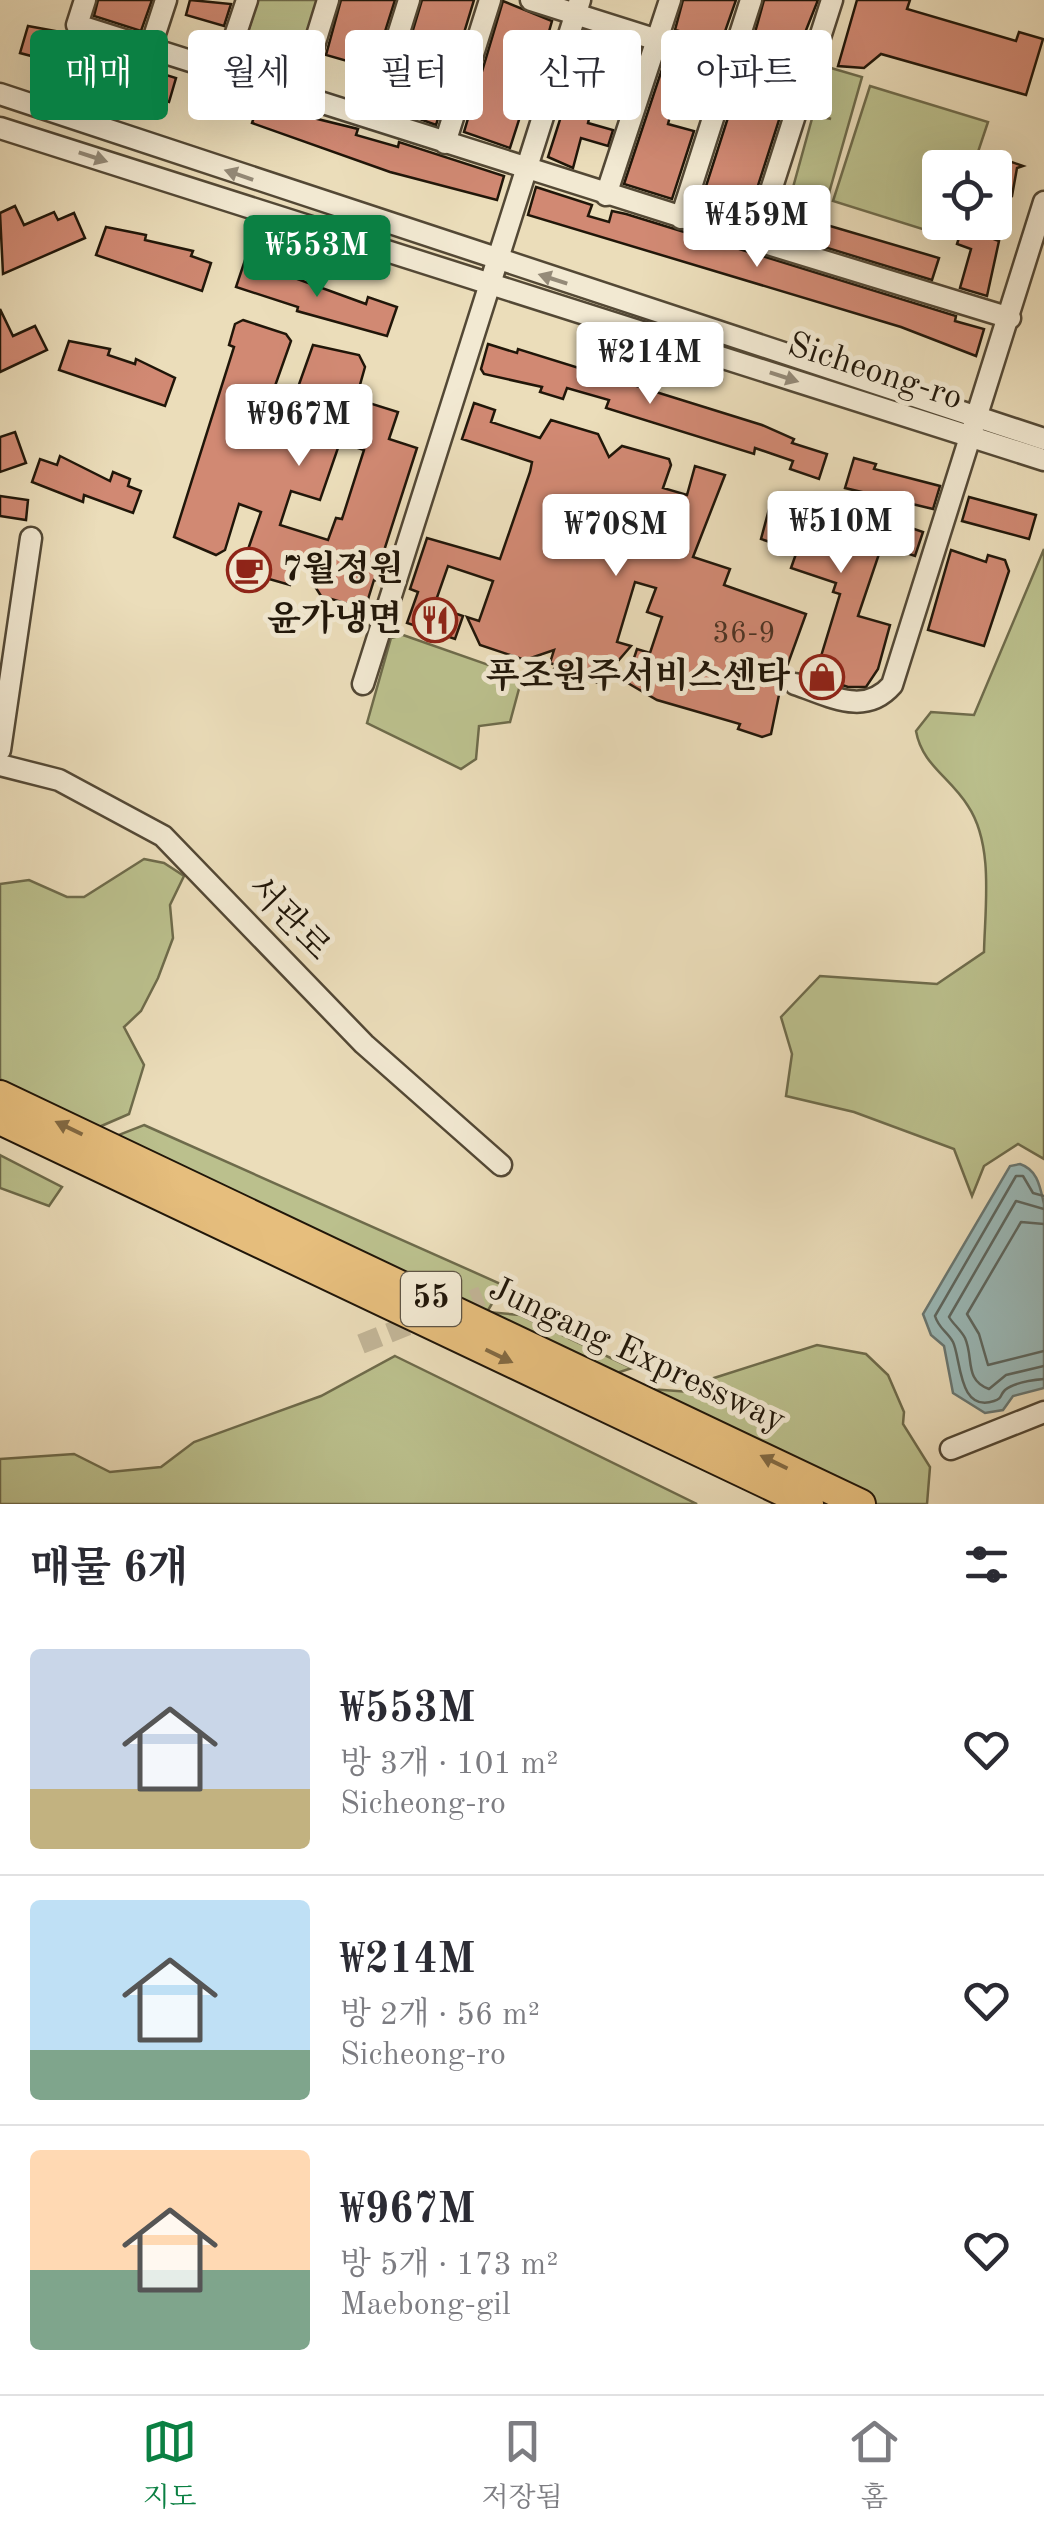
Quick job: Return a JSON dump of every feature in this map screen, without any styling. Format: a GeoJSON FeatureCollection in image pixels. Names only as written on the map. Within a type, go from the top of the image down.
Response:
{"type":"FeatureCollection","features":[{"type":"Feature","properties":{"kind":"highway","name":"Jungang Expressway"},"geometry":{"type":"LineString","coordinates":[[0,1095],[862,1504]]}},
{"type":"Feature","properties":{"kind":"highway","name":"Jungang Expressway"},"geometry":{"type":"LineString","coordinates":[[0,1120],[809,1504]]}},
{"type":"Feature","properties":{"kind":"street"},"geometry":{"type":"LineString","coordinates":[[85,0],[77,25],[92,30]]}},
{"type":"Feature","properties":{"kind":"street"},"geometry":{"type":"LineString","coordinates":[[156,30],[166,0]]}},
{"type":"Feature","properties":{"kind":"street"},"geometry":{"type":"LineString","coordinates":[[237,30],[247,0]]}},
{"type":"Feature","properties":{"kind":"street"},"geometry":{"type":"LineString","coordinates":[[319,30],[328,0]]}},
{"type":"Feature","properties":{"kind":"street"},"geometry":{"type":"LineString","coordinates":[[400,30],[409,0]]}},
{"type":"Feature","properties":{"kind":"street"},"geometry":{"type":"LineString","coordinates":[[445,142],[490,0]]}},
{"type":"Feature","properties":{"kind":"street"},"geometry":{"type":"LineString","coordinates":[[531,0],[577,7],[661,40]]}},
{"type":"Feature","properties":{"kind":"street"},"geometry":{"type":"LineString","coordinates":[[606,195],[670,0]]}},
{"type":"Feature","properties":{"kind":"street"},"geometry":{"type":"LineString","coordinates":[[741,30],[750,0]]}},
{"type":"Feature","properties":{"kind":"street"},"geometry":{"type":"LineString","coordinates":[[823,30],[832,0]]}},
{"type":"Feature","properties":{"kind":"street"},"geometry":{"type":"LineString","coordinates":[[363,684],[577,7]]}},
{"type":"Feature","properties":{"kind":"street","name":"Sicheong-ro"},"geometry":{"type":"LineString","coordinates":[[0,94],[975,427],[1044,460]]}},
{"type":"Feature","properties":{"kind":"street"},"geometry":{"type":"LineString","coordinates":[[378,120],[606,195],[1010,318]]}},
{"type":"Feature","properties":{"kind":"street"},"geometry":{"type":"LineString","coordinates":[[681,218],[713,120]]}},
{"type":"Feature","properties":{"kind":"street"},"geometry":{"type":"LineString","coordinates":[[755,240],[795,120]]}},
{"type":"Feature","properties":{"kind":"street","name":"Sicheong-ro"},"geometry":{"type":"LineString","coordinates":[[0,128],[490,284],[975,427],[1044,439]]}},
{"type":"Feature","properties":{"kind":"street","name":"Sicheong-ro"},"geometry":{"type":"LineString","coordinates":[[975,427],[1044,202]]}},
{"type":"Feature","properties":{"kind":"street"},"geometry":{"type":"LineString","coordinates":[[795,684],[858,704],[888,689],[975,427]]}},
{"type":"Feature","properties":{"kind":"street"},"geometry":{"type":"LineString","coordinates":[[0,750],[31,538]]}},
{"type":"Feature","properties":{"kind":"street","name":"서관로"},"geometry":{"type":"LineString","coordinates":[[0,766],[59,780],[163,836],[364,1044],[501,1165]]}},
{"type":"Feature","properties":{"kind":"street"},"geometry":{"type":"LineString","coordinates":[[951,1449],[1044,1412]]}},
{"type":"Feature","properties":{"kind":"green space"},"geometry":{"type":"Polygon","coordinates":[[[258,0],[322,0],[312,30],[248,30],[258,0]]]}},
{"type":"Feature","properties":{"kind":"green space"},"geometry":{"type":"Polygon","coordinates":[[[832,68],[862,77],[827,200],[792,191],[812,120],[832,120],[832,68]]]}},
{"type":"Feature","properties":{"kind":"green space"},"geometry":{"type":"Polygon","coordinates":[[[870,86],[988,122],[979,150],[922,150],[922,229],[833,201],[870,86]]]}},
{"type":"Feature","properties":{"kind":"green space"},"geometry":{"type":"Polygon","coordinates":[[[1044,549],[1044,1159],[1018,1144],[984,1166],[972,1196],[954,1149],[854,1112],[786,1096],[792,1054],[781,1017],[820,976],[937,984],[984,952],[986,877],[982,839],[968,806],[930,762],[916,731],[931,712],[974,715],[1044,549]]]}},
{"type":"Feature","properties":{"kind":"green space"},"geometry":{"type":"Polygon","coordinates":[[[403,635],[517,675],[520,685],[510,722],[479,726],[476,759],[461,769],[367,723],[391,638],[403,635]]]}},
{"type":"Feature","properties":{"kind":"green space"},"geometry":{"type":"Polygon","coordinates":[[[144,859],[164,863],[184,876],[170,905],[173,938],[158,978],[141,1011],[124,1027],[144,1065],[129,1114],[99,1127],[0,1079],[0,884],[29,880],[67,897],[84,897],[144,859]]]}},
{"type":"Feature","properties":{"kind":"green space"},"geometry":{"type":"Polygon","coordinates":[[[144,1125],[503,1285],[487,1312],[520,1315],[632,1368],[585,1383],[93,1145],[144,1125]]]}},
{"type":"Feature","properties":{"kind":"green space"},"geometry":{"type":"Polygon","coordinates":[[[0,1155],[62,1187],[49,1206],[0,1188],[0,1155]]]}},
{"type":"Feature","properties":{"kind":"green space"},"geometry":{"type":"Polygon","coordinates":[[[817,1345],[866,1354],[888,1375],[904,1412],[903,1424],[930,1467],[927,1504],[833,1504],[586,1384],[690,1392],[714,1378],[817,1345]]]}},
{"type":"Feature","properties":{"kind":"green space"},"geometry":{"type":"Polygon","coordinates":[[[395,1356],[697,1504],[0,1504],[0,1459],[74,1454],[110,1472],[161,1467],[194,1442],[321,1396],[395,1356]]]}},
{"type":"Feature","properties":{"kind":"water"},"geometry":{"type":"Polygon","coordinates":[[[1020,1164],[1034,1175],[1044,1204],[1044,1388],[1013,1396],[1003,1410],[985,1413],[953,1393],[944,1346],[931,1335],[923,1314],[1010,1166],[1020,1164]]]}},
{"type":"Feature","properties":{"kind":"building"},"geometry":{"type":"Polygon","coordinates":[[[98,0],[152,0],[141,30],[94,16],[98,0]]]}},
{"type":"Feature","properties":{"kind":"building"},"geometry":{"type":"Polygon","coordinates":[[[190,0],[231,4],[224,26],[186,15],[190,0]]]}},
{"type":"Feature","properties":{"kind":"building"},"geometry":{"type":"Polygon","coordinates":[[[341,0],[395,0],[386,30],[345,30],[345,60],[326,55],[341,0]]]}},
{"type":"Feature","properties":{"kind":"building"},"geometry":{"type":"Polygon","coordinates":[[[422,0],[474,0],[465,30],[413,30],[422,0]]]}},
{"type":"Feature","properties":{"kind":"building"},"geometry":{"type":"Polygon","coordinates":[[[683,0],[736,0],[726,30],[675,30],[683,0]]]}},
{"type":"Feature","properties":{"kind":"building"},"geometry":{"type":"Polygon","coordinates":[[[764,0],[818,0],[806,30],[756,30],[764,0]]]}},
{"type":"Feature","properties":{"kind":"building"},"geometry":{"type":"Polygon","coordinates":[[[857,0],[910,0],[907,9],[1016,41],[1019,32],[1043,39],[1026,95],[881,54],[864,68],[838,66],[857,0]]]}},
{"type":"Feature","properties":{"kind":"building"},"geometry":{"type":"Polygon","coordinates":[[[503,1],[552,21],[549,30],[503,30],[503,120],[519,120],[510,148],[464,132],[468,120],[483,120],[483,68],[503,1]]]}},
{"type":"Feature","properties":{"kind":"building"},"geometry":{"type":"Polygon","coordinates":[[[28,26],[50,30],[30,30],[30,56],[20,53],[28,26]]]}},
{"type":"Feature","properties":{"kind":"building"},"geometry":{"type":"Polygon","coordinates":[[[661,72],[661,120],[694,131],[672,199],[624,184],[661,72]]]}},
{"type":"Feature","properties":{"kind":"building"},"geometry":{"type":"Polygon","coordinates":[[[168,76],[176,78],[168,102],[168,76]]]}},
{"type":"Feature","properties":{"kind":"building"},"geometry":{"type":"Polygon","coordinates":[[[322,120],[358,129],[356,135],[398,147],[399,142],[504,176],[497,200],[390,172],[252,123],[322,120]]]}},
{"type":"Feature","properties":{"kind":"building"},"geometry":{"type":"Polygon","coordinates":[[[560,120],[589,120],[588,123],[613,130],[608,146],[581,138],[573,168],[548,157],[560,120]]]}},
{"type":"Feature","properties":{"kind":"building"},"geometry":{"type":"Polygon","coordinates":[[[727,120],[779,120],[746,223],[699,208],[727,120]]]}},
{"type":"Feature","properties":{"kind":"building"},"geometry":{"type":"Polygon","coordinates":[[[1012,162],[1023,166],[1017,168],[1012,196],[1012,162]]]}},
{"type":"Feature","properties":{"kind":"building"},"geometry":{"type":"Polygon","coordinates":[[[536,187],[592,205],[588,216],[609,222],[612,211],[626,214],[956,316],[955,321],[984,329],[976,356],[901,327],[528,215],[536,187]]]}},
{"type":"Feature","properties":{"kind":"building"},"geometry":{"type":"Polygon","coordinates":[[[15,206],[24,225],[54,212],[58,220],[74,213],[85,238],[3,274],[0,213],[15,206]]]}},
{"type":"Feature","properties":{"kind":"building"},"geometry":{"type":"Polygon","coordinates":[[[779,211],[939,258],[932,280],[772,231],[779,211]]]}},
{"type":"Feature","properties":{"kind":"building"},"geometry":{"type":"Polygon","coordinates":[[[106,227],[193,251],[191,256],[211,263],[202,291],[96,255],[106,227]]]}},
{"type":"Feature","properties":{"kind":"building"},"geometry":{"type":"Polygon","coordinates":[[[958,240],[999,241],[987,296],[960,288],[971,249],[957,244],[958,240]]]}},
{"type":"Feature","properties":{"kind":"building"},"geometry":{"type":"Polygon","coordinates":[[[245,260],[366,304],[368,297],[397,307],[387,336],[297,311],[298,307],[236,287],[245,260]]]}},
{"type":"Feature","properties":{"kind":"building"},"geometry":{"type":"Polygon","coordinates":[[[0,309],[13,336],[35,326],[47,350],[0,372],[0,309]]]}},
{"type":"Feature","properties":{"kind":"building"},"geometry":{"type":"Polygon","coordinates":[[[243,320],[286,334],[291,341],[259,431],[280,438],[313,345],[359,355],[365,367],[356,399],[398,412],[389,439],[417,448],[381,560],[385,562],[379,581],[374,580],[365,609],[321,596],[316,588],[322,561],[300,554],[290,585],[255,575],[254,567],[243,564],[261,512],[239,504],[225,550],[216,555],[174,537],[234,347],[229,345],[235,324],[243,320]],[[340,442],[320,500],[291,491],[280,525],[328,540],[336,518],[342,519],[364,450],[340,442]]]}},
{"type":"Feature","properties":{"kind":"building"},"geometry":{"type":"Polygon","coordinates":[[[69,341],[110,349],[108,355],[135,364],[136,359],[175,378],[165,406],[59,370],[69,341]]]}},
{"type":"Feature","properties":{"kind":"building"},"geometry":{"type":"Polygon","coordinates":[[[488,344],[517,353],[518,349],[762,425],[794,439],[792,443],[827,454],[819,479],[790,469],[793,461],[755,448],[754,454],[606,408],[609,400],[567,388],[563,399],[540,392],[542,387],[484,374],[481,369],[488,344]]]}},
{"type":"Feature","properties":{"kind":"building"},"geometry":{"type":"Polygon","coordinates":[[[474,403],[495,410],[491,422],[540,438],[551,420],[598,434],[609,457],[622,446],[669,459],[671,465],[663,488],[687,495],[695,466],[725,475],[693,557],[730,569],[724,585],[806,614],[782,680],[771,734],[762,737],[738,729],[740,724],[657,700],[626,682],[637,649],[650,653],[662,617],[647,612],[656,588],[635,582],[617,642],[631,646],[599,683],[554,669],[556,665],[550,663],[554,650],[525,660],[480,645],[467,617],[479,621],[493,581],[448,566],[434,606],[463,616],[455,639],[407,623],[418,592],[410,589],[427,538],[500,559],[530,472],[532,462],[462,439],[474,403]]]}},
{"type":"Feature","properties":{"kind":"building"},"geometry":{"type":"Polygon","coordinates":[[[15,432],[26,463],[0,472],[0,437],[15,432]]]}},
{"type":"Feature","properties":{"kind":"building"},"geometry":{"type":"Polygon","coordinates":[[[60,456],[110,481],[113,472],[130,479],[128,486],[141,491],[133,513],[84,495],[83,502],[32,482],[40,459],[57,465],[60,456]]]}},
{"type":"Feature","properties":{"kind":"building"},"geometry":{"type":"Polygon","coordinates":[[[854,458],[876,464],[874,469],[940,486],[933,509],[845,488],[854,458]]]}},
{"type":"Feature","properties":{"kind":"building"},"geometry":{"type":"Polygon","coordinates":[[[781,494],[815,506],[818,499],[836,505],[852,534],[858,516],[891,501],[885,519],[923,532],[915,556],[882,545],[858,616],[890,625],[878,669],[866,687],[848,687],[815,676],[840,594],[833,592],[836,583],[791,568],[797,551],[761,539],[772,498],[781,494]]]}},
{"type":"Feature","properties":{"kind":"building"},"geometry":{"type":"Polygon","coordinates":[[[0,496],[28,500],[26,520],[0,516],[0,496]]]}},
{"type":"Feature","properties":{"kind":"building"},"geometry":{"type":"Polygon","coordinates":[[[969,497],[1036,515],[1029,539],[962,521],[969,497]]]}},
{"type":"Feature","properties":{"kind":"building"},"geometry":{"type":"Polygon","coordinates":[[[951,550],[986,562],[988,555],[1005,560],[1009,571],[984,646],[928,630],[951,550]]]}},
{"type":"Feature","properties":{"kind":"tunnel"},"geometry":{"type":"LineString","coordinates":[[361,1344],[482,1296]]}},
{"type":"Feature","properties":{"kind":"place","name":"7월정원"},"geometry":{"type":"Point","coordinates":[249,570]}},
{"type":"Feature","properties":{"kind":"place","name":"윤가냉면"},"geometry":{"type":"Point","coordinates":[435,620]}},
{"type":"Feature","properties":{"kind":"place","name":"푸조원주서비스센타"},"geometry":{"type":"Point","coordinates":[822,677]}}]}
